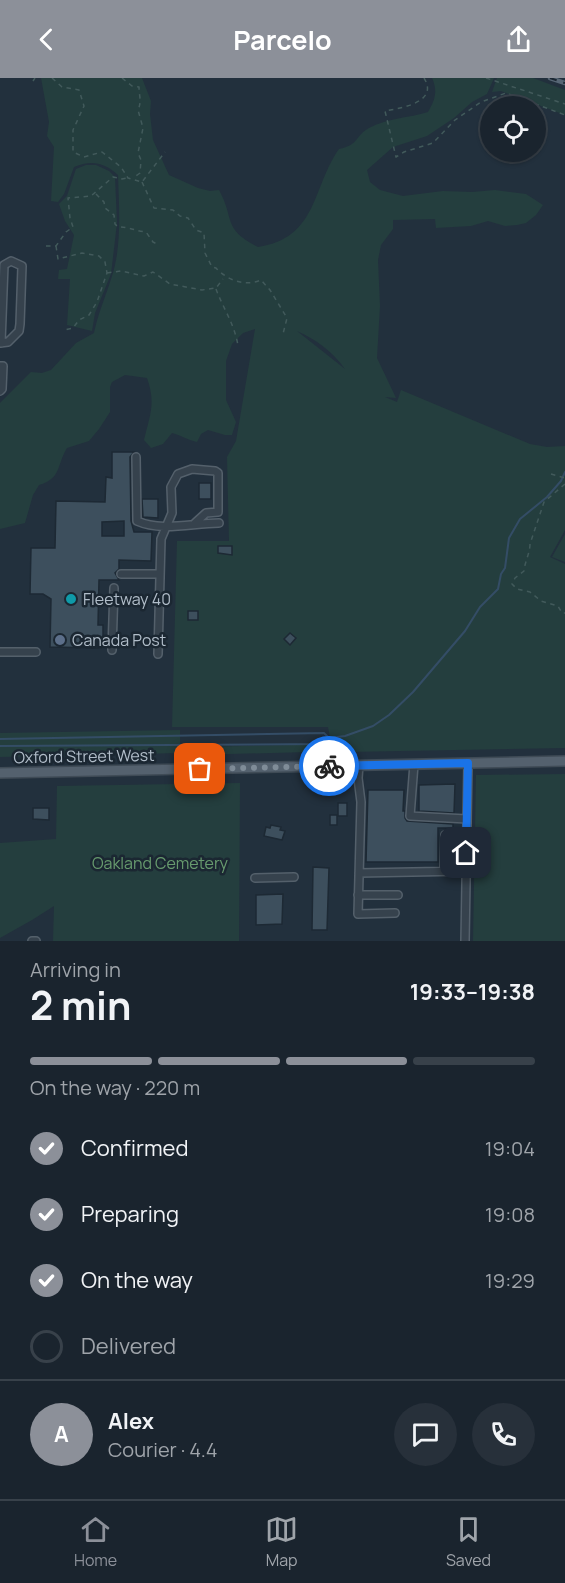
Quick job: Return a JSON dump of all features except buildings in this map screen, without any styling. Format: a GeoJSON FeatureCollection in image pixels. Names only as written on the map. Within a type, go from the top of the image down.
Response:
{"type":"FeatureCollection","features":[{"type":"Feature","properties":{"kind":"main road","name":"Oxford Street West"},"geometry":{"type":"LineString","coordinates":[[0,773],[565,761]]}},
{"type":"Feature","properties":{"kind":"street"},"geometry":{"type":"LineString","coordinates":[[11,261],[22,266],[20,324],[19,331],[8,342],[0,343],[4,265],[11,261]]}},
{"type":"Feature","properties":{"kind":"street"},"geometry":{"type":"LineString","coordinates":[[0,366],[3,366],[0,391]]}},
{"type":"Feature","properties":{"kind":"street"},"geometry":{"type":"LineString","coordinates":[[136,457],[137,521],[151,526],[165,527],[219,523]]}},
{"type":"Feature","properties":{"kind":"street"},"geometry":{"type":"LineString","coordinates":[[158,654],[162,539],[172,513],[171,487],[178,474],[192,469],[215,471],[218,473],[218,512],[206,513],[195,523]]}},
{"type":"Feature","properties":{"kind":"street"},"geometry":{"type":"LineString","coordinates":[[121,574],[160,574]]}},
{"type":"Feature","properties":{"kind":"street"},"geometry":{"type":"LineString","coordinates":[[112,650],[114,588]]}},
{"type":"Feature","properties":{"kind":"street"},"geometry":{"type":"LineString","coordinates":[[0,652],[36,652]]}},
{"type":"Feature","properties":{"kind":"street"},"geometry":{"type":"LineString","coordinates":[[465,941],[468,763]]}},
{"type":"Feature","properties":{"kind":"street"},"geometry":{"type":"LineString","coordinates":[[414,764],[410,816],[467,819]]}},
{"type":"Feature","properties":{"kind":"street"},"geometry":{"type":"LineString","coordinates":[[359,765],[358,914],[396,913]]}},
{"type":"Feature","properties":{"kind":"street"},"geometry":{"type":"LineString","coordinates":[[444,871],[445,835]]}},
{"type":"Feature","properties":{"kind":"street"},"geometry":{"type":"LineString","coordinates":[[359,873],[466,871]]}},
{"type":"Feature","properties":{"kind":"street"},"geometry":{"type":"LineString","coordinates":[[255,878],[294,877]]}},
{"type":"Feature","properties":{"kind":"street"},"geometry":{"type":"LineString","coordinates":[[358,895],[398,895]]}},
{"type":"Feature","properties":{"kind":"path"},"geometry":{"type":"LineString","coordinates":[[52,78],[62,87],[79,90],[84,106],[73,130],[73,152],[84,157],[102,152],[121,167],[128,178]]}},
{"type":"Feature","properties":{"kind":"path"},"geometry":{"type":"LineString","coordinates":[[122,78],[132,86],[139,87],[141,98],[138,110],[143,128],[138,153],[141,160],[140,173],[132,178]]}},
{"type":"Feature","properties":{"kind":"path"},"geometry":{"type":"LineString","coordinates":[[424,78],[429,86],[421,100],[385,111],[396,157],[404,152],[433,143],[455,120],[482,102],[506,93],[565,115]]}},
{"type":"Feature","properties":{"kind":"path"},"geometry":{"type":"LineString","coordinates":[[486,78],[565,103]]}},
{"type":"Feature","properties":{"kind":"path"},"geometry":{"type":"LineString","coordinates":[[142,182],[165,152]]}},
{"type":"Feature","properties":{"kind":"path"},"geometry":{"type":"LineString","coordinates":[[64,330],[73,328],[79,320],[89,315],[97,302],[107,273],[105,262],[99,256],[82,253],[58,259],[56,246],[66,232],[74,226],[70,218],[68,198],[83,198],[96,194],[113,177],[122,180],[132,178],[142,182],[154,208],[172,210],[188,218],[196,230],[204,233],[205,253],[208,261],[224,278],[252,284],[261,280],[288,318],[284,334]]}},
{"type":"Feature","properties":{"kind":"path"},"geometry":{"type":"LineString","coordinates":[[96,194],[104,202],[105,208],[114,215],[115,224],[118,227],[146,232],[153,242],[158,244]]}},
{"type":"Feature","properties":{"kind":"path"},"geometry":{"type":"LineString","coordinates":[[46,246],[56,246]]}},
{"type":"Feature","properties":{"kind":"path"},"geometry":{"type":"LineString","coordinates":[[107,273],[121,271],[144,276],[153,272],[170,284],[202,290],[216,288],[224,278]]}},
{"type":"Feature","properties":{"kind":"path"},"geometry":{"type":"LineString","coordinates":[[216,288],[236,331],[238,346]]}},
{"type":"Feature","properties":{"kind":"path"},"geometry":{"type":"LineString","coordinates":[[551,474],[565,478]]}},
{"type":"Feature","properties":{"kind":"path"},"geometry":{"type":"LineString","coordinates":[[565,484],[544,502],[525,560],[524,571],[515,578],[512,584],[517,589],[530,592],[542,601],[558,606],[562,614],[565,614]]}},
{"type":"Feature","properties":{"kind":"green space"},"geometry":{"type":"Polygon","coordinates":[[[41,78],[142,78],[151,101],[153,140],[169,175],[198,188],[210,191],[219,190],[234,229],[258,247],[278,242],[303,222],[339,149],[354,143],[365,131],[376,125],[428,112],[435,95],[432,78],[494,78],[487,94],[480,96],[454,118],[427,136],[393,147],[367,170],[370,182],[380,190],[403,196],[443,191],[495,190],[526,194],[543,205],[526,223],[517,225],[505,226],[488,221],[471,226],[436,228],[435,219],[393,220],[393,229],[381,245],[378,260],[380,306],[377,358],[396,398],[385,397],[397,402],[401,390],[530,444],[547,447],[565,446],[565,530],[550,557],[565,564],[565,748],[347,752],[347,743],[331,743],[328,727],[172,727],[177,541],[229,541],[227,457],[236,441],[255,329],[243,333],[232,344],[226,361],[226,400],[236,422],[232,435],[208,430],[201,434],[197,442],[172,433],[163,444],[151,448],[144,440],[152,402],[147,378],[125,375],[112,382],[110,412],[99,429],[89,441],[67,448],[52,479],[39,485],[33,495],[25,523],[0,529],[0,403],[31,372],[42,373],[51,370],[76,343],[94,333],[117,252],[118,175],[108,167],[92,163],[74,167],[64,194],[58,202],[51,201],[54,147],[47,136],[49,122],[41,78]],[[297,331],[345,369],[329,351],[318,342],[297,331]]]}},
{"type":"Feature","properties":{"kind":"green space"},"geometry":{"type":"Polygon","coordinates":[[[497,78],[533,78],[565,90],[565,115],[546,108],[546,96],[514,96],[501,91],[492,92],[497,78]]]}},
{"type":"Feature","properties":{"kind":"green space"},"geometry":{"type":"Polygon","coordinates":[[[86,165],[96,165],[109,171],[115,177],[117,223],[111,274],[95,313],[92,331],[67,325],[70,279],[58,279],[59,270],[67,269],[74,235],[65,221],[59,204],[67,196],[76,169],[86,165]]]}},
{"type":"Feature","properties":{"kind":"green space"},"geometry":{"type":"Polygon","coordinates":[[[565,534],[565,562],[552,557],[565,534]]]}},
{"type":"Feature","properties":{"kind":"green space"},"geometry":{"type":"Polygon","coordinates":[[[180,730],[180,753],[0,757],[0,733],[180,730]]]}},
{"type":"Feature","properties":{"kind":"green space"},"geometry":{"type":"Polygon","coordinates":[[[345,744],[345,751],[192,755],[190,747],[345,744]]]}},
{"type":"Feature","properties":{"kind":"green space"},"geometry":{"type":"Polygon","coordinates":[[[565,774],[565,941],[473,941],[476,775],[565,774]]]}},
{"type":"Feature","properties":{"kind":"green space","name":"Oakland Cemetery"},"geometry":{"type":"Polygon","coordinates":[[[240,783],[239,941],[53,941],[54,906],[0,938],[0,843],[56,839],[57,786],[240,783]]]}},
{"type":"Feature","properties":{"kind":"waterway"},"geometry":{"type":"LineString","coordinates":[[0,746],[324,744],[329,738],[345,736],[373,726],[389,715],[413,692],[465,631],[480,607],[498,589],[501,574],[505,568],[509,538],[520,519],[547,497],[561,481],[565,472]]}},
{"type":"Feature","properties":{"kind":"waterway"},"geometry":{"type":"LineString","coordinates":[[0,739],[324,733],[329,738]]}},
{"type":"Feature","properties":{"kind":"railway"},"geometry":{"type":"LineString","coordinates":[[550,78],[565,83]]}},
{"type":"Feature","properties":{"kind":"way so far"},"geometry":{"type":"LineString","coordinates":[[200,769],[329,766]]}},
{"type":"Feature","properties":{"kind":"place","name":"Fleetway 40"},"geometry":{"type":"Point","coordinates":[71,599]}},
{"type":"Feature","properties":{"kind":"place","name":"Canada Post"},"geometry":{"type":"Point","coordinates":[60,640]}},
{"type":"Feature","properties":{"kind":"route"},"geometry":{"type":"LineString","coordinates":[[329,766],[468,763],[466,853]]}}]}
